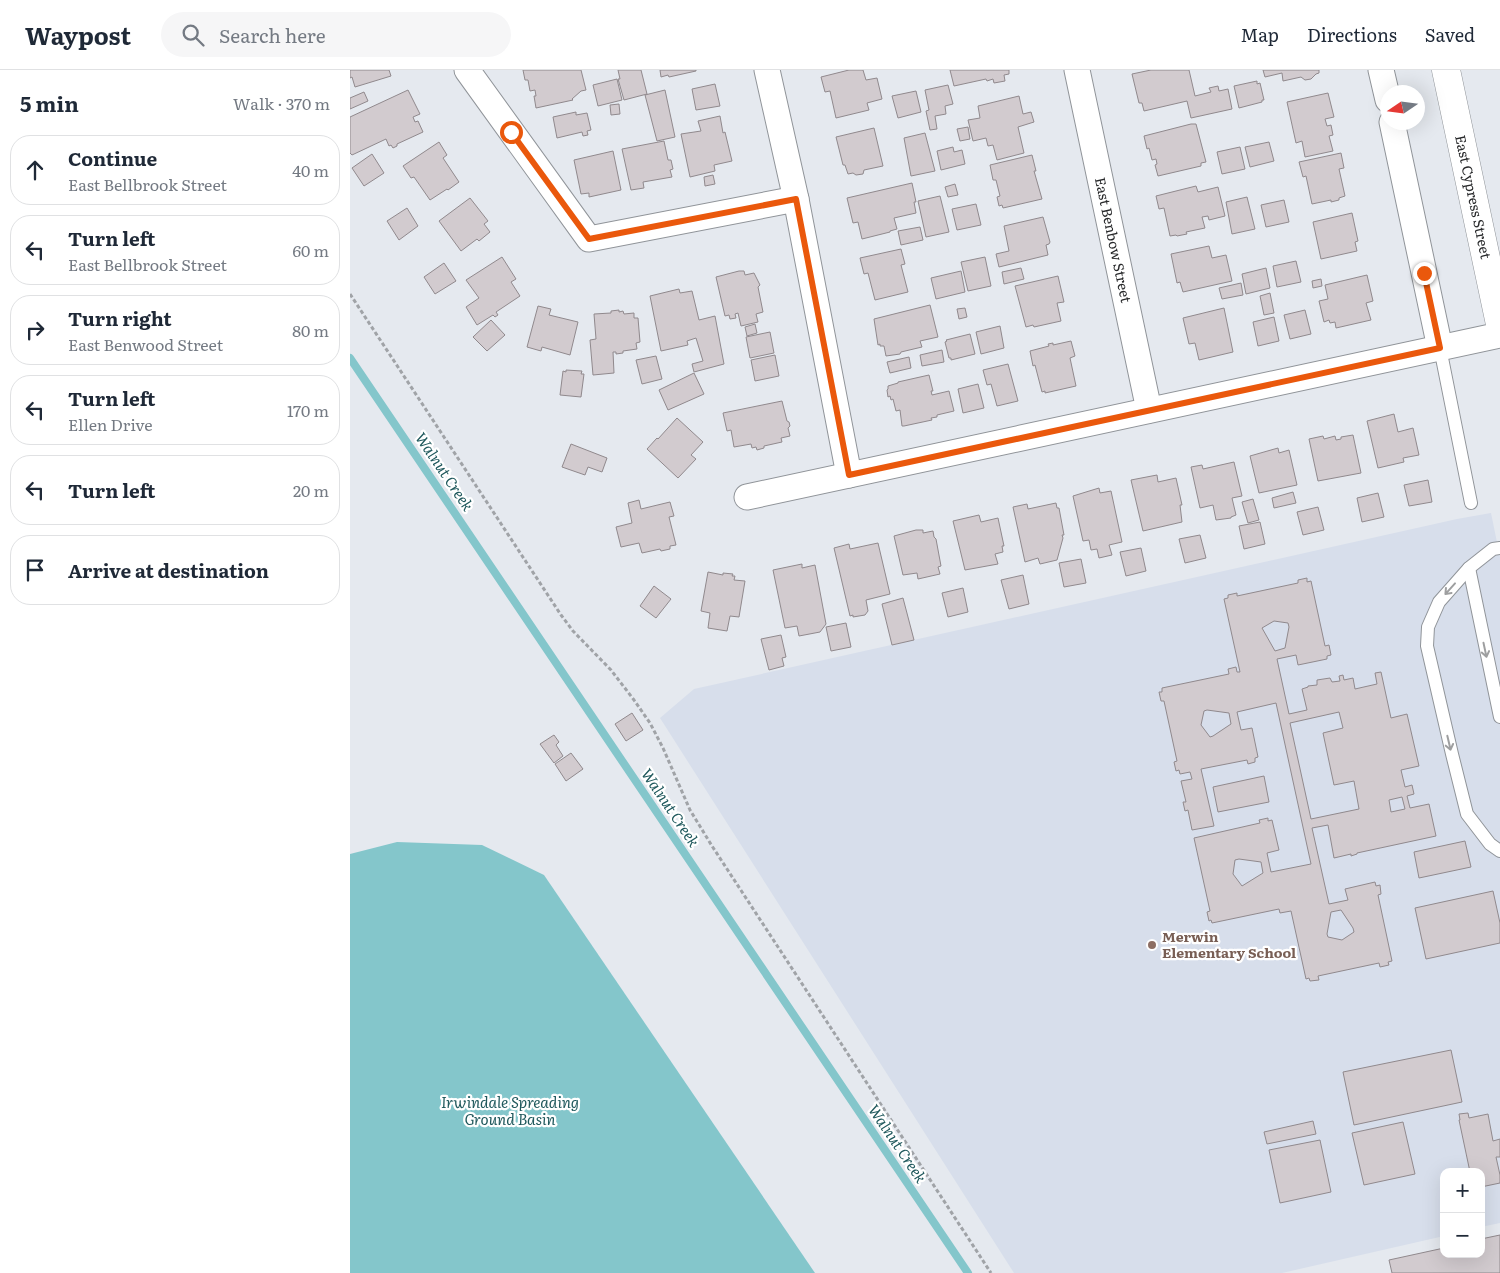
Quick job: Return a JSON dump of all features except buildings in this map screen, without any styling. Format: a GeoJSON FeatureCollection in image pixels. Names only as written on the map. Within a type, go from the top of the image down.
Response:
{"type":"FeatureCollection","features":[{"type":"Feature","properties":{"kind":"main road","name":"East Cypress Street"},"geometry":{"type":"LineString","coordinates":[[1446,70],[1500,324]]}},
{"type":"Feature","properties":{"kind":"street"},"geometry":{"type":"LineString","coordinates":[[467,70],[589,239],[796,199]]}},
{"type":"Feature","properties":{"kind":"street"},"geometry":{"type":"LineString","coordinates":[[767,70],[796,199],[849,475]]}},
{"type":"Feature","properties":{"kind":"street","name":"East Benbow Street"},"geometry":{"type":"LineString","coordinates":[[1076,70],[1149,410]]}},
{"type":"Feature","properties":{"kind":"street"},"geometry":{"type":"LineString","coordinates":[[1381,70],[1384,85]]}},
{"type":"Feature","properties":{"kind":"street"},"geometry":{"type":"LineString","coordinates":[[1394,130],[1440,348]]}},
{"type":"Feature","properties":{"kind":"street"},"geometry":{"type":"LineString","coordinates":[[748,497],[1500,335]]}},
{"type":"Feature","properties":{"kind":"lane"},"geometry":{"type":"LineString","coordinates":[[1440,348],[1471,503]]}},
{"type":"Feature","properties":{"kind":"lane"},"geometry":{"type":"LineString","coordinates":[[1500,548],[1493,549],[1469,568],[1439,602],[1428,627],[1428,646],[1467,814],[1490,844],[1500,851]]}},
{"type":"Feature","properties":{"kind":"lane"},"geometry":{"type":"LineString","coordinates":[[1469,568],[1500,717]]}},
{"type":"Feature","properties":{"kind":"path"},"geometry":{"type":"LineString","coordinates":[[350,294],[560,615],[611,670],[650,724],[663,748],[690,810],[712,846],[991,1273]]}},
{"type":"Feature","properties":{"kind":"shaded area","name":"Merwin Elementary School"},"geometry":{"type":"Polygon","coordinates":[[[1491,513],[1500,557],[1500,1223],[1485,1226],[1485,1168],[1440,1168],[1440,1237],[1282,1273],[1014,1273],[660,718],[694,689],[1491,513]]]}},
{"type":"Feature","properties":{"kind":"water","name":"Irwindale Spreading Ground Basin"},"geometry":{"type":"Polygon","coordinates":[[[397,842],[482,845],[544,875],[815,1273],[350,1273],[350,854],[397,842]]]}},
{"type":"Feature","properties":{"kind":"waterway","name":"Walnut Creek"},"geometry":{"type":"LineString","coordinates":[[350,358],[968,1273]]}},
{"type":"Feature","properties":{"kind":"place","name":"Merwin Elementary School"},"geometry":{"type":"Point","coordinates":[1152,945]}},
{"type":"Feature","properties":{"kind":"route"},"geometry":{"type":"LineString","coordinates":[[511,132],[589,239],[796,199],[849,475],[1440,348],[1424,273]]}}]}
